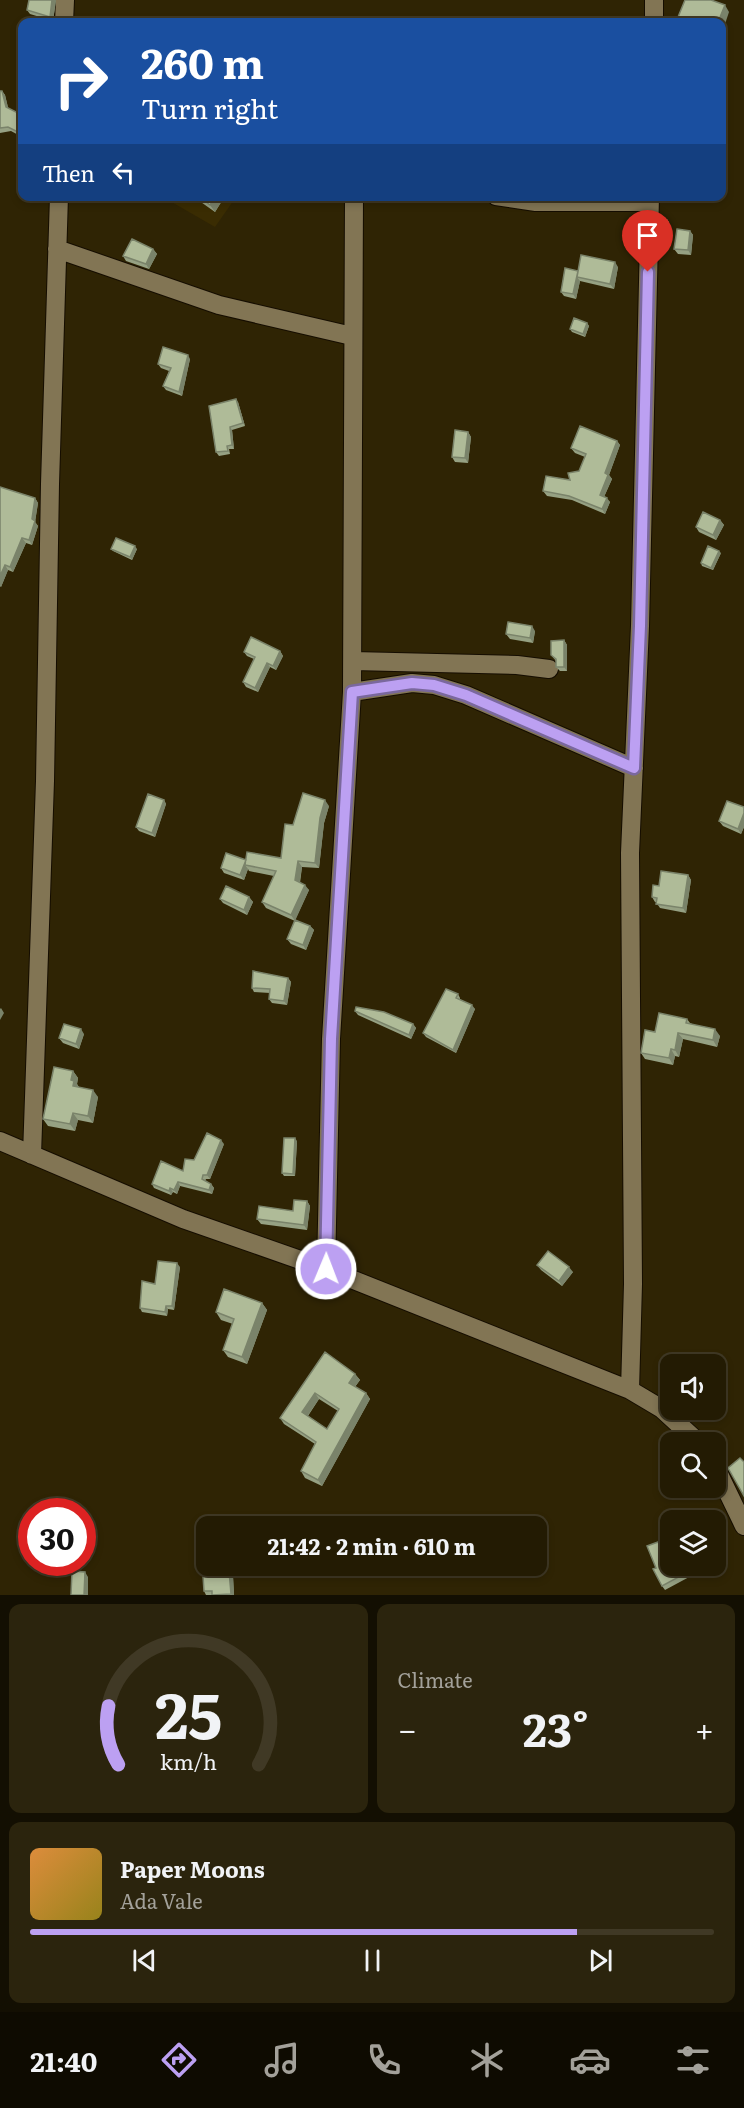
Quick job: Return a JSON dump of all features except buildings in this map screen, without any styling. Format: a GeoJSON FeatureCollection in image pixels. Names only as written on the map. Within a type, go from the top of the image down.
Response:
{"type":"FeatureCollection","features":[{"type":"Feature","properties":{"kind":"street"},"geometry":{"type":"LineString","coordinates":[[64,18],[65,0]]}},
{"type":"Feature","properties":{"kind":"street"},"geometry":{"type":"LineString","coordinates":[[654,0],[654,18]]}},
{"type":"Feature","properties":{"kind":"street"},"geometry":{"type":"LineString","coordinates":[[32,1155],[45,781],[58,201]]}},
{"type":"Feature","properties":{"kind":"street"},"geometry":{"type":"LineString","coordinates":[[326,1269],[331,1039],[353,661],[354,201]]}},
{"type":"Feature","properties":{"kind":"street"},"geometry":{"type":"LineString","coordinates":[[529,201],[574,201]]}},
{"type":"Feature","properties":{"kind":"street"},"geometry":{"type":"LineString","coordinates":[[630,1390],[633,1261],[630,853],[640,626],[650,201]]}},
{"type":"Feature","properties":{"kind":"street"},"geometry":{"type":"LineString","coordinates":[[57,249],[219,305],[352,336]]}},
{"type":"Feature","properties":{"kind":"street"},"geometry":{"type":"LineString","coordinates":[[353,661],[517,665],[549,669]]}},
{"type":"Feature","properties":{"kind":"street"},"geometry":{"type":"LineString","coordinates":[[352,692],[412,683],[434,685],[466,695],[634,768]]}},
{"type":"Feature","properties":{"kind":"street"},"geometry":{"type":"LineString","coordinates":[[0,1141],[183,1219],[326,1269],[630,1390],[662,1409],[687,1432]]}},
{"type":"Feature","properties":{"kind":"street"},"geometry":{"type":"LineString","coordinates":[[726,1489],[744,1526]]}},
{"type":"Feature","properties":{"kind":"shaded area"},"geometry":{"type":"Polygon","coordinates":[[[170,201],[233,201],[215,227],[170,201]]]}},
{"type":"Feature","properties":{"kind":"route"},"geometry":{"type":"LineString","coordinates":[[326,1269],[331,1039],[352,692],[412,683],[434,685],[466,695],[634,768],[640,626],[648,272]]}}]}
